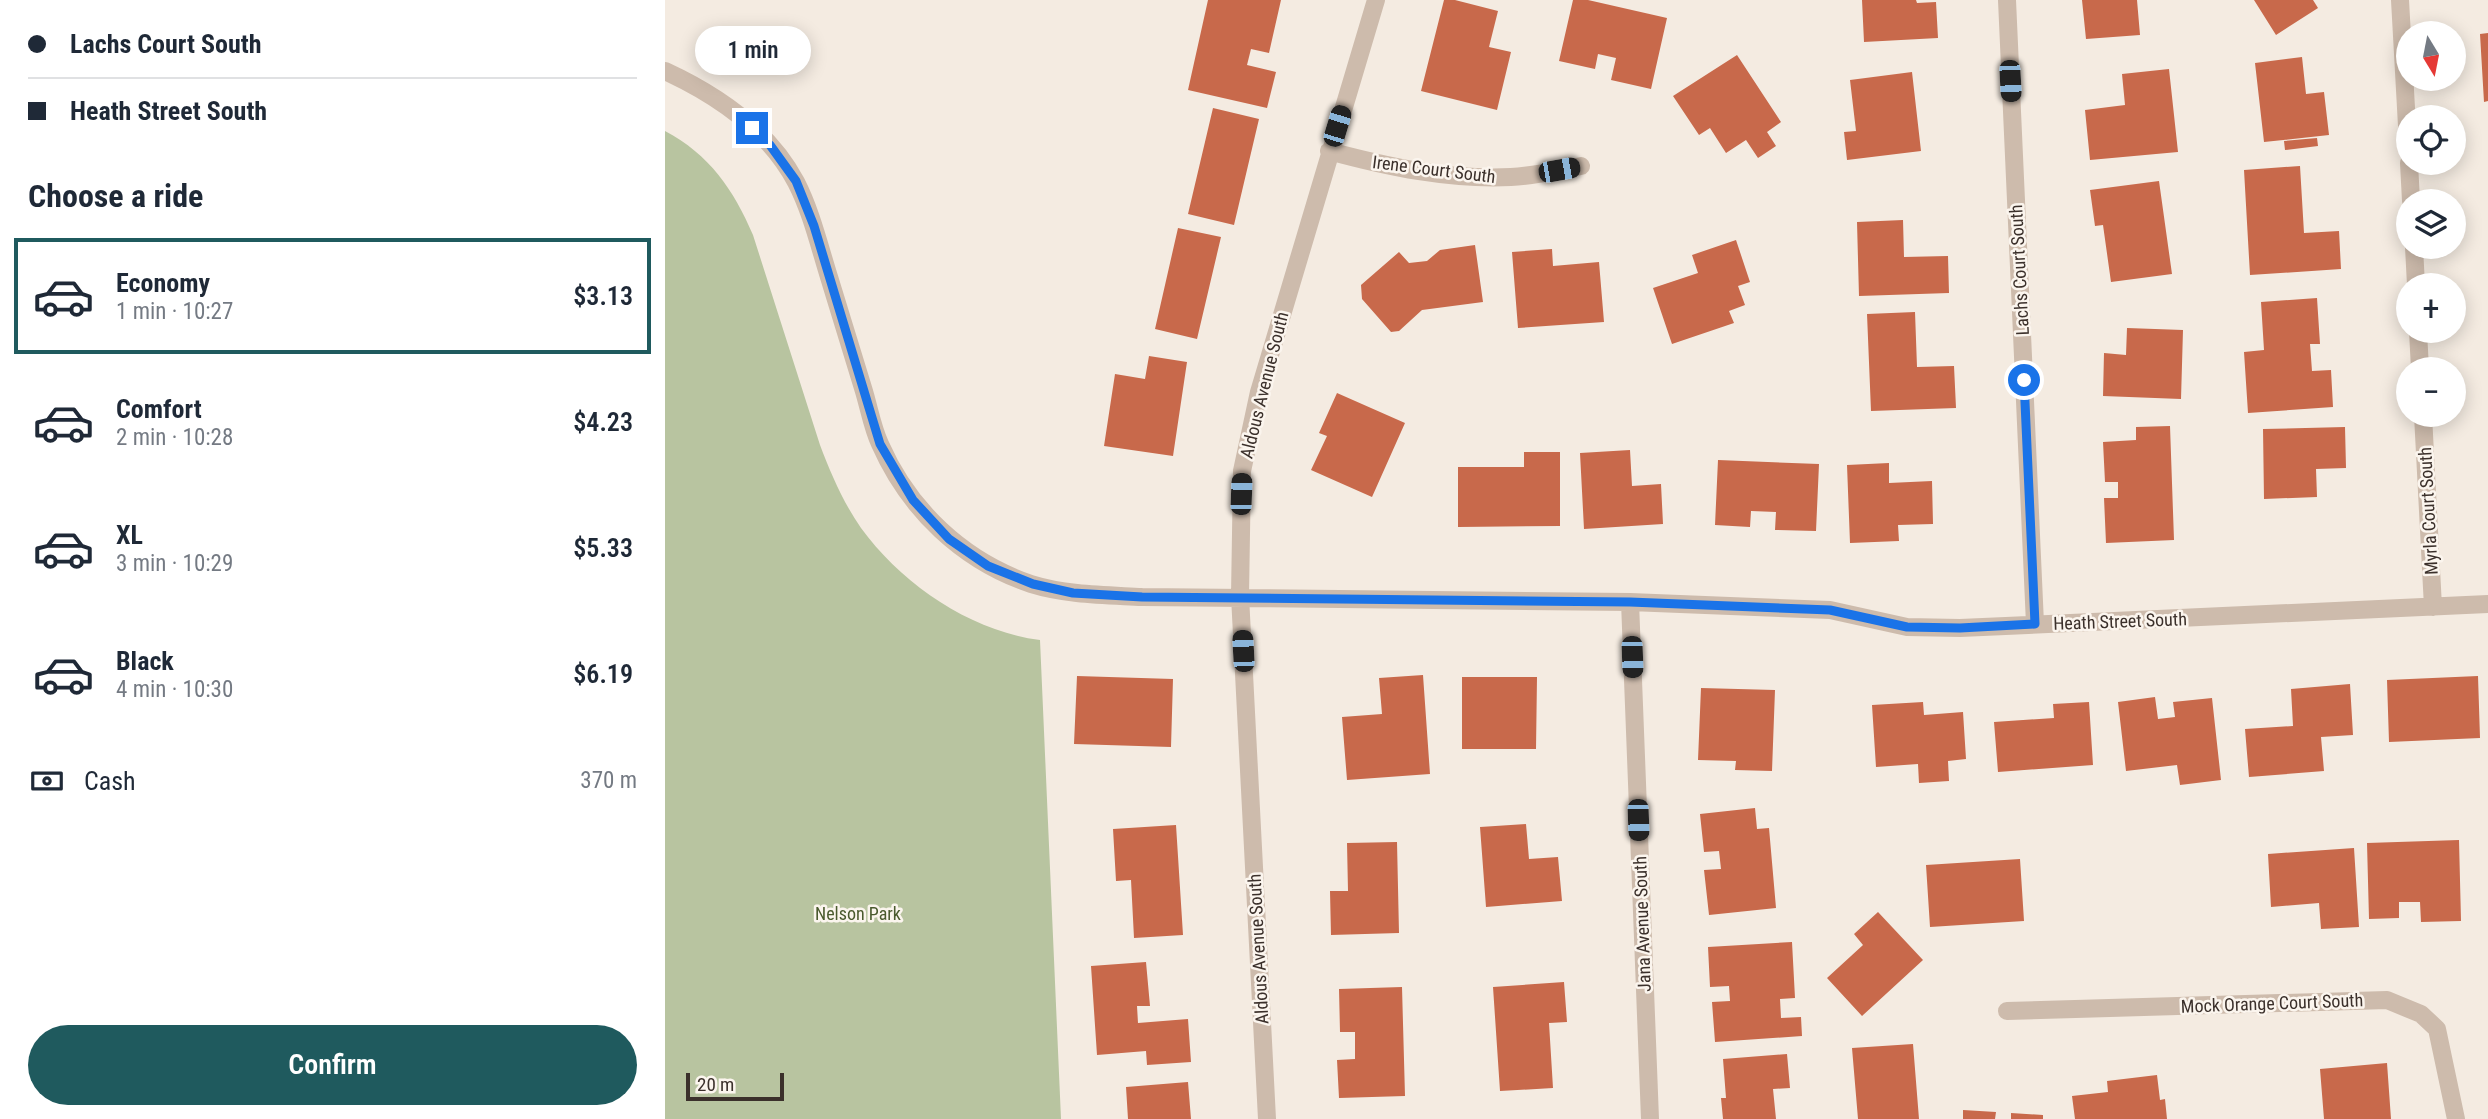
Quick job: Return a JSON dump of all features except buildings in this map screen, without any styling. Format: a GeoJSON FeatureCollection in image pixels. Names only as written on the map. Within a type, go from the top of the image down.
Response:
{"type":"FeatureCollection","features":[{"type":"Feature","properties":{"kind":"street","name":"Aldous Avenue South"},"geometry":{"type":"LineString","coordinates":[[1267,1119],[1240,596],[1242,482],[1259,392],[1376,0]]}},
{"type":"Feature","properties":{"kind":"street","name":"Lachs Court South"},"geometry":{"type":"LineString","coordinates":[[2007,0],[2035,624]]}},
{"type":"Feature","properties":{"kind":"street"},"geometry":{"type":"LineString","coordinates":[[2400,0],[2406,105]]}},
{"type":"Feature","properties":{"kind":"street","name":"Heath Street South"},"geometry":{"type":"LineString","coordinates":[[665,71],[701,88],[735,111],[770,145],[796,181],[814,226],[880,444],[913,500],[949,539],[988,566],[1033,584],[1073,593],[1142,597],[1630,602],[1830,610],[1907,627],[1960,628],[2488,604]]}},
{"type":"Feature","properties":{"kind":"street","name":"Irene Court South"},"geometry":{"type":"LineString","coordinates":[[1329,151],[1389,167],[1488,177],[1514,177],[1581,166]]}},
{"type":"Feature","properties":{"kind":"street","name":"Myrla Court South"},"geometry":{"type":"LineString","coordinates":[[2424,427],[2433,607]]}},
{"type":"Feature","properties":{"kind":"street","name":"Jana Avenue South"},"geometry":{"type":"LineString","coordinates":[[1630,602],[1650,1119]]}},
{"type":"Feature","properties":{"kind":"street","name":"Mock Orange Court South"},"geometry":{"type":"LineString","coordinates":[[2007,1012],[2387,1000],[2421,1014],[2437,1029],[2456,1119]]}},
{"type":"Feature","properties":{"kind":"green space","name":"Nelson Park"},"geometry":{"type":"Polygon","coordinates":[[[665,131],[681,140],[707,162],[728,188],[746,219],[820,445],[838,488],[861,528],[896,568],[940,602],[988,627],[1040,640],[1061,1119],[665,1119],[665,131]]]}},
{"type":"Feature","properties":{"kind":"route"},"geometry":{"type":"LineString","coordinates":[[752,128],[770,145],[796,181],[814,226],[880,444],[913,500],[949,539],[988,566],[1033,584],[1073,593],[1142,597],[1630,602],[1830,610],[1907,627],[1960,628],[2035,624],[2024,380]]}}]}
